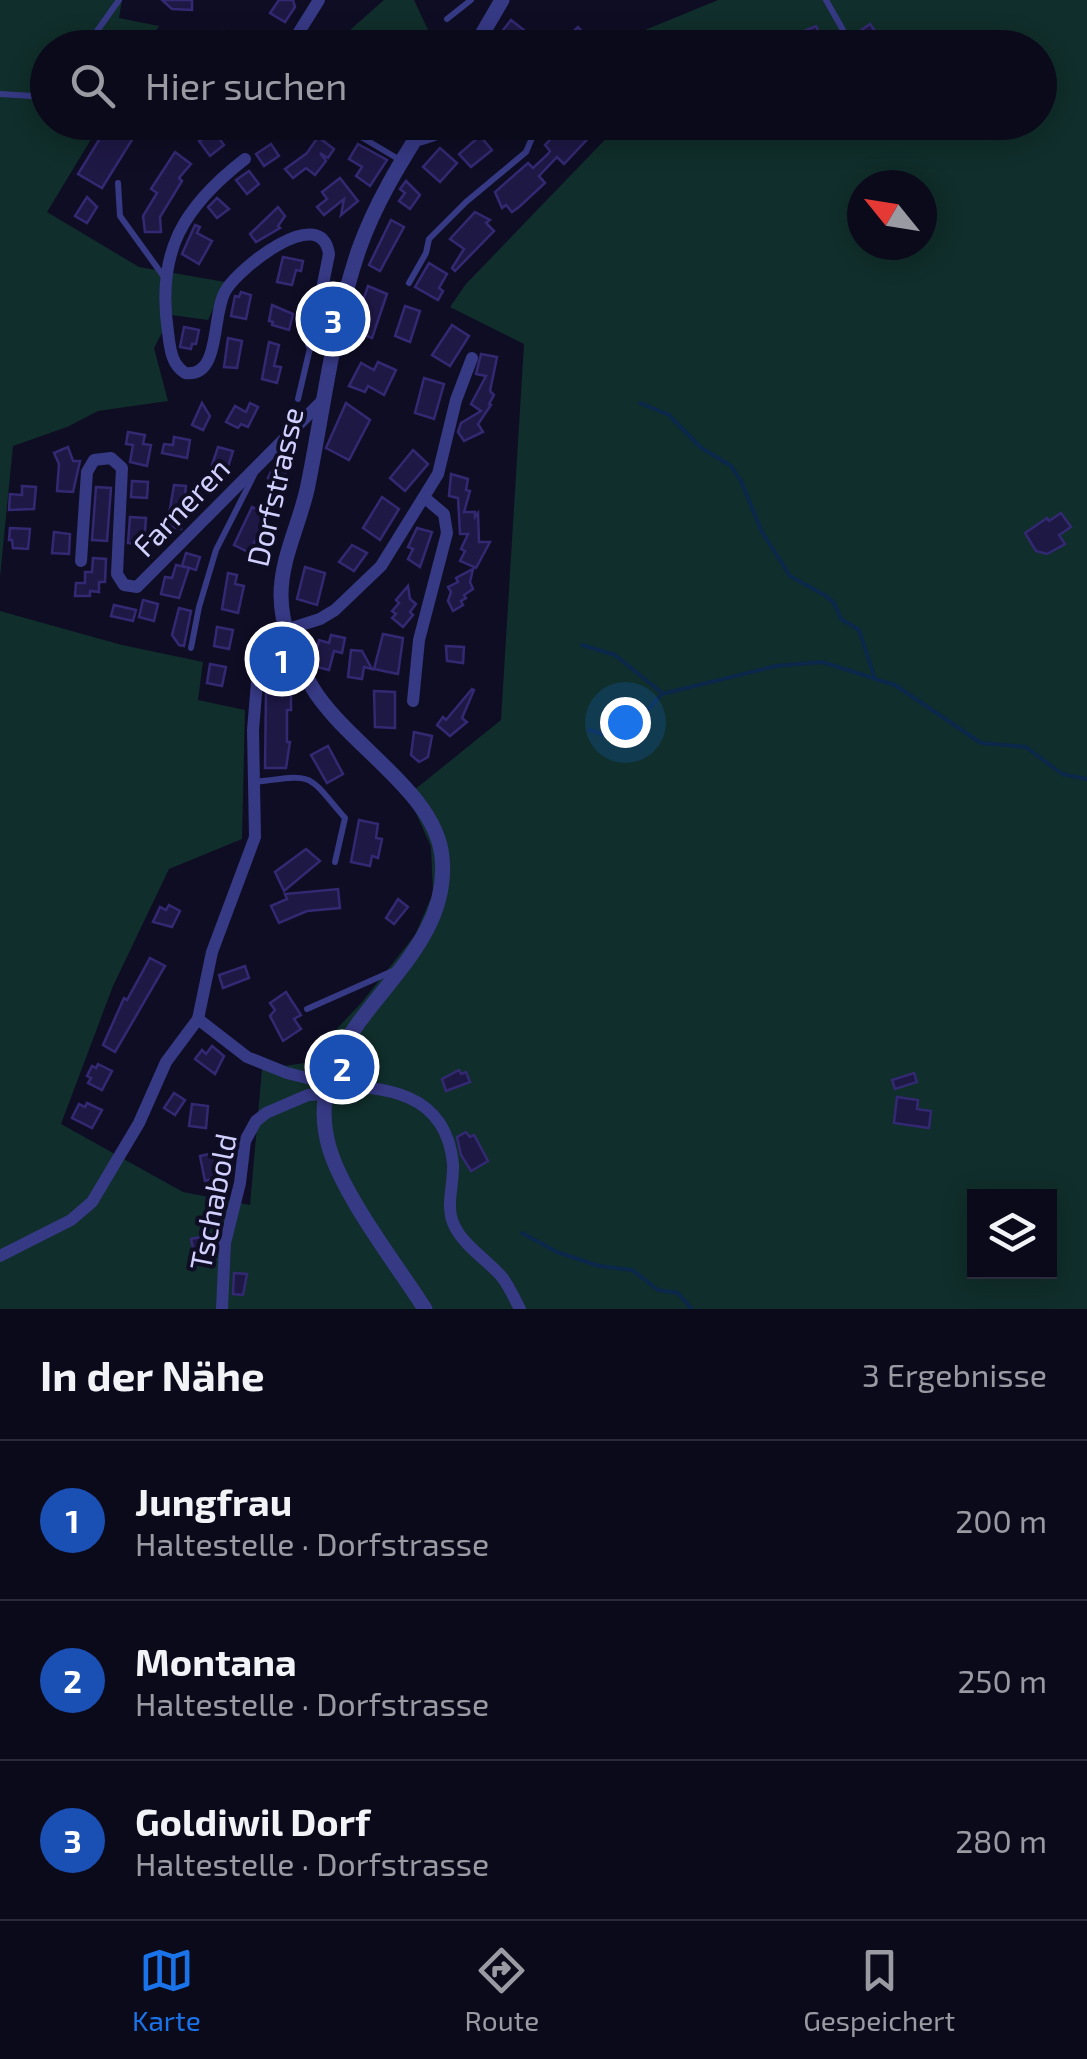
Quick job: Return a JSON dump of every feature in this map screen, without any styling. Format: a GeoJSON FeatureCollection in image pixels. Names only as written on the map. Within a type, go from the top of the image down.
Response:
{"type":"FeatureCollection","features":[{"type":"Feature","properties":{"kind":"street"},"geometry":{"type":"LineString","coordinates":[[301,30],[320,0]]}},
{"type":"Feature","properties":{"kind":"street"},"geometry":{"type":"LineString","coordinates":[[486,30],[506,1]]}},
{"type":"Feature","properties":{"kind":"street","name":"Dorfstrasse"},"geometry":{"type":"LineString","coordinates":[[326,1088],[336,1058],[353,1029],[401,969],[424,932],[440,892],[443,868],[437,832],[418,801],[323,704],[302,670],[286,632],[282,584],[307,490],[334,350],[359,250],[401,160],[415,140]]}},
{"type":"Feature","properties":{"kind":"street"},"geometry":{"type":"LineString","coordinates":[[244,159],[205,190],[190,211],[165,278],[164,310],[173,360],[182,372],[195,374],[204,369],[211,357],[216,312],[232,280],[246,266],[294,238],[316,234],[326,243],[330,254],[311,344],[334,350]]}},
{"type":"Feature","properties":{"kind":"street"},"geometry":{"type":"LineString","coordinates":[[0,1256],[71,1220],[92,1202],[139,1123],[166,1062],[198,1019],[212,952],[255,837],[253,730],[258,652],[268,636],[320,619],[354,594],[380,566],[438,474],[456,400],[472,358]]}},
{"type":"Feature","properties":{"kind":"street","name":"Farneren"},"geometry":{"type":"LineString","coordinates":[[81,561],[87,472],[94,460],[111,458],[122,468],[118,574],[120,582],[132,588],[145,582],[324,399]]}},
{"type":"Feature","properties":{"kind":"street"},"geometry":{"type":"LineString","coordinates":[[413,701],[419,640],[448,533],[444,514],[424,498]]}},
{"type":"Feature","properties":{"kind":"street"},"geometry":{"type":"LineString","coordinates":[[198,1019],[247,1057],[326,1088],[396,1092],[416,1100],[436,1117],[452,1162],[450,1210],[455,1228],[504,1279],[520,1309]]}},
{"type":"Feature","properties":{"kind":"street"},"geometry":{"type":"LineString","coordinates":[[326,1088],[326,1134],[339,1173],[426,1309]]}},
{"type":"Feature","properties":{"kind":"street","name":"Tschabold"},"geometry":{"type":"LineString","coordinates":[[222,1309],[226,1242],[240,1184],[245,1141],[266,1112],[326,1088]]}},
{"type":"Feature","properties":{"kind":"lane"},"geometry":{"type":"LineString","coordinates":[[98,30],[119,0]]}},
{"type":"Feature","properties":{"kind":"lane"},"geometry":{"type":"LineString","coordinates":[[447,19],[470,0]]}},
{"type":"Feature","properties":{"kind":"lane"},"geometry":{"type":"LineString","coordinates":[[826,0],[844,30]]}},
{"type":"Feature","properties":{"kind":"lane"},"geometry":{"type":"LineString","coordinates":[[0,94],[30,96]]}},
{"type":"Feature","properties":{"kind":"lane"},"geometry":{"type":"LineString","coordinates":[[366,140],[401,160]]}},
{"type":"Feature","properties":{"kind":"lane"},"geometry":{"type":"LineString","coordinates":[[412,144],[432,140]]}},
{"type":"Feature","properties":{"kind":"lane"},"geometry":{"type":"LineString","coordinates":[[409,283],[426,253],[429,239],[526,152],[531,140]]}},
{"type":"Feature","properties":{"kind":"lane"},"geometry":{"type":"LineString","coordinates":[[118,183],[120,216],[165,278]]}},
{"type":"Feature","properties":{"kind":"lane"},"geometry":{"type":"LineString","coordinates":[[298,399],[311,344]]}},
{"type":"Feature","properties":{"kind":"lane"},"geometry":{"type":"LineString","coordinates":[[191,648],[216,550],[259,465]]}},
{"type":"Feature","properties":{"kind":"lane"},"geometry":{"type":"LineString","coordinates":[[254,782],[302,776],[312,780],[345,818],[335,862]]}},
{"type":"Feature","properties":{"kind":"lane"},"geometry":{"type":"LineString","coordinates":[[306,1009],[381,974],[401,969]]}},
{"type":"Feature","properties":{"kind":"green space"},"geometry":{"type":"Polygon","coordinates":[[[0,0],[122,0],[119,18],[159,26],[157,30],[30,30],[30,140],[91,140],[47,212],[139,267],[225,282],[208,320],[171,315],[154,348],[168,401],[98,411],[13,446],[0,577],[0,0]]]}},
{"type":"Feature","properties":{"kind":"green space"},"geometry":{"type":"Polygon","coordinates":[[[384,0],[414,0],[428,30],[350,30],[384,0]]]}},
{"type":"Feature","properties":{"kind":"green space"},"geometry":{"type":"Polygon","coordinates":[[[718,0],[1087,0],[1087,1309],[0,1309],[0,611],[122,645],[203,662],[198,700],[245,710],[242,839],[169,869],[113,986],[61,1124],[183,1192],[250,1205],[262,1069],[305,1063],[362,1002],[415,935],[433,893],[431,847],[408,795],[501,720],[524,344],[450,307],[466,284],[605,140],[1057,140],[1057,30],[645,30],[718,0]]]}},
{"type":"Feature","properties":{"kind":"building"},"geometry":{"type":"Polygon","coordinates":[[[162,0],[192,0],[192,10],[172,9],[162,0]]]}},
{"type":"Feature","properties":{"kind":"building"},"geometry":{"type":"Polygon","coordinates":[[[279,0],[293,0],[295,7],[285,22],[270,13],[279,0]]]}},
{"type":"Feature","properties":{"kind":"building"},"geometry":{"type":"Polygon","coordinates":[[[511,20],[524,30],[503,30],[511,20]]]}},
{"type":"Feature","properties":{"kind":"building"},"geometry":{"type":"Polygon","coordinates":[[[99,140],[132,140],[102,188],[78,174],[99,140]]]}},
{"type":"Feature","properties":{"kind":"building"},"geometry":{"type":"Polygon","coordinates":[[[220,140],[224,145],[210,156],[199,141],[220,140]]]}},
{"type":"Feature","properties":{"kind":"building"},"geometry":{"type":"Polygon","coordinates":[[[316,140],[334,149],[328,158],[320,153],[326,161],[315,175],[306,168],[293,178],[285,169],[307,153],[316,140]]]}},
{"type":"Feature","properties":{"kind":"building"},"geometry":{"type":"Polygon","coordinates":[[[475,140],[483,140],[492,150],[471,167],[459,154],[475,140]]]}},
{"type":"Feature","properties":{"kind":"building"},"geometry":{"type":"Polygon","coordinates":[[[550,140],[587,140],[564,164],[557,157],[539,176],[545,183],[519,207],[512,212],[506,205],[502,208],[495,192],[528,163],[533,168],[548,154],[545,145],[550,140]]]}},
{"type":"Feature","properties":{"kind":"building"},"geometry":{"type":"Polygon","coordinates":[[[271,144],[279,156],[264,166],[256,154],[271,144]]]}},
{"type":"Feature","properties":{"kind":"building"},"geometry":{"type":"Polygon","coordinates":[[[358,144],[387,160],[370,186],[356,176],[362,167],[349,159],[358,144]]]}},
{"type":"Feature","properties":{"kind":"building"},"geometry":{"type":"Polygon","coordinates":[[[440,148],[457,163],[440,182],[423,167],[440,148]]]}},
{"type":"Feature","properties":{"kind":"building"},"geometry":{"type":"Polygon","coordinates":[[[175,152],[191,164],[179,178],[182,181],[160,217],[161,232],[145,232],[143,216],[157,193],[151,189],[175,152]]]}},
{"type":"Feature","properties":{"kind":"building"},"geometry":{"type":"Polygon","coordinates":[[[249,171],[259,184],[247,194],[236,180],[249,171]]]}},
{"type":"Feature","properties":{"kind":"building"},"geometry":{"type":"Polygon","coordinates":[[[340,178],[358,201],[341,215],[344,199],[324,215],[317,207],[327,199],[322,192],[340,178]]]}},
{"type":"Feature","properties":{"kind":"building"},"geometry":{"type":"Polygon","coordinates":[[[406,181],[420,195],[410,209],[399,201],[405,193],[400,189],[406,181]]]}},
{"type":"Feature","properties":{"kind":"building"},"geometry":{"type":"Polygon","coordinates":[[[87,197],[97,207],[87,223],[75,216],[87,197]]]}},
{"type":"Feature","properties":{"kind":"building"},"geometry":{"type":"Polygon","coordinates":[[[217,198],[229,209],[217,218],[208,207],[217,198]]]}},
{"type":"Feature","properties":{"kind":"building"},"geometry":{"type":"Polygon","coordinates":[[[278,207],[285,216],[280,228],[256,242],[250,234],[278,207]]]}},
{"type":"Feature","properties":{"kind":"building"},"geometry":{"type":"Polygon","coordinates":[[[475,212],[490,220],[486,223],[494,231],[455,271],[452,268],[464,249],[450,239],[475,212]]]}},
{"type":"Feature","properties":{"kind":"building"},"geometry":{"type":"Polygon","coordinates":[[[391,220],[404,227],[380,271],[369,265],[391,220]]]}},
{"type":"Feature","properties":{"kind":"building"},"geometry":{"type":"Polygon","coordinates":[[[195,225],[200,227],[197,233],[212,241],[199,264],[182,254],[195,225]]]}},
{"type":"Feature","properties":{"kind":"building"},"geometry":{"type":"Polygon","coordinates":[[[283,257],[303,261],[292,285],[277,282],[283,257]]]}},
{"type":"Feature","properties":{"kind":"building"},"geometry":{"type":"Polygon","coordinates":[[[429,263],[447,274],[438,300],[415,287],[429,263]]]}},
{"type":"Feature","properties":{"kind":"building"},"geometry":{"type":"Polygon","coordinates":[[[368,286],[387,294],[372,338],[353,330],[368,286]]]}},
{"type":"Feature","properties":{"kind":"building"},"geometry":{"type":"Polygon","coordinates":[[[241,292],[251,295],[246,319],[231,316],[235,296],[239,297],[241,292]]]}},
{"type":"Feature","properties":{"kind":"building"},"geometry":{"type":"Polygon","coordinates":[[[272,305],[293,314],[289,330],[269,321],[272,305]]]}},
{"type":"Feature","properties":{"kind":"building"},"geometry":{"type":"Polygon","coordinates":[[[405,306],[420,311],[410,342],[395,336],[405,306]]]}},
{"type":"Feature","properties":{"kind":"building"},"geometry":{"type":"Polygon","coordinates":[[[452,325],[469,336],[450,366],[432,355],[452,325]]]}},
{"type":"Feature","properties":{"kind":"building"},"geometry":{"type":"Polygon","coordinates":[[[184,327],[199,330],[191,349],[180,347],[184,327]]]}},
{"type":"Feature","properties":{"kind":"building"},"geometry":{"type":"Polygon","coordinates":[[[228,338],[242,341],[237,368],[224,367],[228,338]]]}},
{"type":"Feature","properties":{"kind":"building"},"geometry":{"type":"Polygon","coordinates":[[[269,342],[279,345],[274,366],[281,367],[277,383],[262,379],[269,342]]]}},
{"type":"Feature","properties":{"kind":"building"},"geometry":{"type":"Polygon","coordinates":[[[481,354],[497,357],[490,391],[494,395],[478,424],[483,432],[464,441],[458,432],[461,423],[481,411],[471,404],[486,376],[476,374],[481,354]]]}},
{"type":"Feature","properties":{"kind":"building"},"geometry":{"type":"Polygon","coordinates":[[[378,362],[396,370],[384,395],[368,386],[365,392],[349,386],[361,363],[374,370],[378,362]]]}},
{"type":"Feature","properties":{"kind":"building"},"geometry":{"type":"Polygon","coordinates":[[[424,378],[444,384],[434,419],[415,413],[424,378]]]}},
{"type":"Feature","properties":{"kind":"building"},"geometry":{"type":"Polygon","coordinates":[[[202,403],[210,416],[203,430],[192,425],[202,403]]]}},
{"type":"Feature","properties":{"kind":"building"},"geometry":{"type":"Polygon","coordinates":[[[250,403],[258,407],[248,427],[241,424],[238,428],[226,422],[235,406],[246,412],[250,403]]]}},
{"type":"Feature","properties":{"kind":"building"},"geometry":{"type":"Polygon","coordinates":[[[346,403],[370,420],[349,460],[326,448],[346,403]]]}},
{"type":"Feature","properties":{"kind":"building"},"geometry":{"type":"Polygon","coordinates":[[[128,432],[145,435],[143,444],[151,445],[147,466],[130,462],[133,445],[126,444],[128,432]]]}},
{"type":"Feature","properties":{"kind":"building"},"geometry":{"type":"Polygon","coordinates":[[[174,437],[190,440],[187,458],[162,453],[164,444],[173,445],[174,437]]]}},
{"type":"Feature","properties":{"kind":"building"},"geometry":{"type":"Polygon","coordinates":[[[68,447],[73,461],[80,461],[73,492],[57,491],[59,464],[54,453],[68,447]]]}},
{"type":"Feature","properties":{"kind":"building"},"geometry":{"type":"Polygon","coordinates":[[[218,447],[233,451],[227,470],[212,465],[218,447]]]}},
{"type":"Feature","properties":{"kind":"building"},"geometry":{"type":"Polygon","coordinates":[[[413,450],[428,464],[405,491],[390,478],[413,450]]]}},
{"type":"Feature","properties":{"kind":"building"},"geometry":{"type":"Polygon","coordinates":[[[276,462],[288,467],[281,484],[268,478],[276,462]]]}},
{"type":"Feature","properties":{"kind":"building"},"geometry":{"type":"Polygon","coordinates":[[[451,474],[468,479],[466,490],[470,491],[464,512],[475,512],[475,517],[478,513],[479,542],[490,542],[476,568],[460,561],[468,534],[460,534],[458,498],[449,496],[451,474]]]}},
{"type":"Feature","properties":{"kind":"building"},"geometry":{"type":"Polygon","coordinates":[[[132,481],[148,482],[147,498],[131,497],[132,481]]]}},
{"type":"Feature","properties":{"kind":"building"},"geometry":{"type":"Polygon","coordinates":[[[174,485],[186,486],[181,529],[167,526],[174,485]]]}},
{"type":"Feature","properties":{"kind":"building"},"geometry":{"type":"Polygon","coordinates":[[[22,486],[36,487],[34,509],[9,510],[10,494],[22,495],[22,486]]]}},
{"type":"Feature","properties":{"kind":"building"},"geometry":{"type":"Polygon","coordinates":[[[96,487],[111,488],[107,541],[92,540],[96,487]]]}},
{"type":"Feature","properties":{"kind":"building"},"geometry":{"type":"Polygon","coordinates":[[[382,497],[399,509],[380,540],[363,528],[382,497]]]}},
{"type":"Feature","properties":{"kind":"building"},"geometry":{"type":"Polygon","coordinates":[[[252,507],[267,514],[250,553],[234,545],[252,507]]]}},
{"type":"Feature","properties":{"kind":"building"},"geometry":{"type":"Polygon","coordinates":[[[1061,513],[1071,527],[1059,535],[1065,544],[1047,554],[1036,551],[1025,533],[1061,513]]]}},
{"type":"Feature","properties":{"kind":"building"},"geometry":{"type":"Polygon","coordinates":[[[130,517],[146,518],[144,544],[128,543],[130,517]]]}},
{"type":"Feature","properties":{"kind":"building"},"geometry":{"type":"Polygon","coordinates":[[[10,528],[30,529],[28,549],[13,548],[10,528]]]}},
{"type":"Feature","properties":{"kind":"building"},"geometry":{"type":"Polygon","coordinates":[[[417,528],[432,532],[420,567],[408,559],[413,549],[408,547],[417,528]]]}},
{"type":"Feature","properties":{"kind":"building"},"geometry":{"type":"Polygon","coordinates":[[[54,532],[70,534],[69,554],[52,553],[54,532]]]}},
{"type":"Feature","properties":{"kind":"building"},"geometry":{"type":"Polygon","coordinates":[[[352,545],[367,553],[354,571],[339,562],[352,545]]]}},
{"type":"Feature","properties":{"kind":"building"},"geometry":{"type":"Polygon","coordinates":[[[186,553],[200,557],[196,570],[182,566],[186,553]]]}},
{"type":"Feature","properties":{"kind":"building"},"geometry":{"type":"Polygon","coordinates":[[[93,558],[106,559],[105,582],[99,582],[99,592],[75,596],[76,583],[85,583],[85,572],[92,572],[93,558]]]}},
{"type":"Feature","properties":{"kind":"building"},"geometry":{"type":"Polygon","coordinates":[[[176,565],[189,568],[179,598],[161,594],[165,577],[172,578],[176,565]]]}},
{"type":"Feature","properties":{"kind":"building"},"geometry":{"type":"Polygon","coordinates":[[[305,567],[325,573],[317,605],[297,599],[305,567]]]}},
{"type":"Feature","properties":{"kind":"building"},"geometry":{"type":"Polygon","coordinates":[[[473,569],[473,589],[464,595],[463,605],[453,611],[448,587],[473,569]]]}},
{"type":"Feature","properties":{"kind":"building"},"geometry":{"type":"Polygon","coordinates":[[[228,573],[237,575],[235,584],[244,586],[238,613],[222,609],[228,573]]]}},
{"type":"Feature","properties":{"kind":"building"},"geometry":{"type":"Polygon","coordinates":[[[408,586],[410,599],[416,604],[403,627],[392,618],[396,614],[392,611],[408,586]]]}},
{"type":"Feature","properties":{"kind":"building"},"geometry":{"type":"Polygon","coordinates":[[[143,600],[158,604],[154,621],[139,617],[143,600]]]}},
{"type":"Feature","properties":{"kind":"building"},"geometry":{"type":"Polygon","coordinates":[[[114,605],[136,610],[133,621],[111,616],[114,605]]]}},
{"type":"Feature","properties":{"kind":"building"},"geometry":{"type":"Polygon","coordinates":[[[179,608],[191,611],[184,646],[172,635],[179,608]]]}},
{"type":"Feature","properties":{"kind":"building"},"geometry":{"type":"Polygon","coordinates":[[[217,627],[233,630],[229,649],[214,646],[217,627]]]}},
{"type":"Feature","properties":{"kind":"building"},"geometry":{"type":"Polygon","coordinates":[[[383,634],[403,638],[398,674],[374,669],[383,634]]]}},
{"type":"Feature","properties":{"kind":"building"},"geometry":{"type":"Polygon","coordinates":[[[331,635],[345,638],[342,653],[334,651],[329,670],[313,666],[319,640],[329,643],[331,635]]]}},
{"type":"Feature","properties":{"kind":"building"},"geometry":{"type":"Polygon","coordinates":[[[446,646],[464,647],[463,663],[447,661],[446,646]]]}},
{"type":"Feature","properties":{"kind":"building"},"geometry":{"type":"Polygon","coordinates":[[[273,647],[278,647],[275,683],[288,683],[291,692],[286,768],[265,768],[266,692],[273,647]]]}},
{"type":"Feature","properties":{"kind":"building"},"geometry":{"type":"Polygon","coordinates":[[[351,650],[362,651],[372,669],[364,667],[362,679],[348,677],[351,650]]]}},
{"type":"Feature","properties":{"kind":"building"},"geometry":{"type":"Polygon","coordinates":[[[210,664],[226,667],[222,686],[207,683],[210,664]]]}},
{"type":"Feature","properties":{"kind":"building"},"geometry":{"type":"Polygon","coordinates":[[[472,689],[462,718],[467,722],[450,736],[437,725],[472,689]]]}},
{"type":"Feature","properties":{"kind":"building"},"geometry":{"type":"Polygon","coordinates":[[[374,691],[395,692],[395,728],[375,727],[374,691]]]}},
{"type":"Feature","properties":{"kind":"building"},"geometry":{"type":"Polygon","coordinates":[[[414,732],[432,736],[428,757],[419,762],[411,755],[414,732]]]}},
{"type":"Feature","properties":{"kind":"building"},"geometry":{"type":"Polygon","coordinates":[[[328,746],[343,774],[327,783],[311,755],[328,746]]]}},
{"type":"Feature","properties":{"kind":"building"},"geometry":{"type":"Polygon","coordinates":[[[359,820],[378,824],[376,838],[382,839],[378,858],[372,856],[370,866],[351,862],[359,820]]]}},
{"type":"Feature","properties":{"kind":"building"},"geometry":{"type":"Polygon","coordinates":[[[306,849],[320,861],[284,891],[275,872],[306,849]]]}},
{"type":"Feature","properties":{"kind":"building"},"geometry":{"type":"Polygon","coordinates":[[[338,889],[340,908],[307,911],[279,923],[271,906],[287,899],[285,894],[338,889]]]}},
{"type":"Feature","properties":{"kind":"building"},"geometry":{"type":"Polygon","coordinates":[[[398,899],[408,907],[394,924],[386,918],[398,899]]]}},
{"type":"Feature","properties":{"kind":"building"},"geometry":{"type":"Polygon","coordinates":[[[169,905],[180,911],[172,927],[153,922],[160,907],[166,910],[169,905]]]}},
{"type":"Feature","properties":{"kind":"building"},"geometry":{"type":"Polygon","coordinates":[[[150,958],[165,966],[115,1052],[103,1045],[124,998],[127,1000],[150,958]]]}},
{"type":"Feature","properties":{"kind":"building"},"geometry":{"type":"Polygon","coordinates":[[[245,966],[249,978],[223,988],[219,975],[245,966]]]}},
{"type":"Feature","properties":{"kind":"building"},"geometry":{"type":"Polygon","coordinates":[[[286,992],[301,1015],[294,1019],[301,1029],[283,1041],[270,1016],[275,1010],[270,1003],[286,992]]]}},
{"type":"Feature","properties":{"kind":"building"},"geometry":{"type":"Polygon","coordinates":[[[212,1046],[224,1056],[215,1074],[195,1059],[212,1046]]]}},
{"type":"Feature","properties":{"kind":"building"},"geometry":{"type":"Polygon","coordinates":[[[98,1064],[112,1071],[102,1090],[88,1083],[92,1066],[96,1068],[98,1064]]]}},
{"type":"Feature","properties":{"kind":"building"},"geometry":{"type":"Polygon","coordinates":[[[459,1070],[461,1074],[466,1072],[470,1082],[446,1091],[442,1079],[459,1070]]]}},
{"type":"Feature","properties":{"kind":"building"},"geometry":{"type":"Polygon","coordinates":[[[914,1073],[917,1082],[895,1089],[892,1080],[914,1073]]]}},
{"type":"Feature","properties":{"kind":"building"},"geometry":{"type":"Polygon","coordinates":[[[174,1093],[185,1100],[175,1115],[164,1108],[174,1093]]]}},
{"type":"Feature","properties":{"kind":"building"},"geometry":{"type":"Polygon","coordinates":[[[897,1097],[918,1100],[917,1109],[931,1111],[929,1128],[894,1123],[897,1097]]]}},
{"type":"Feature","properties":{"kind":"building"},"geometry":{"type":"Polygon","coordinates":[[[87,1103],[102,1110],[92,1128],[72,1118],[79,1104],[85,1107],[87,1103]]]}},
{"type":"Feature","properties":{"kind":"building"},"geometry":{"type":"Polygon","coordinates":[[[192,1104],[208,1106],[206,1128],[189,1126],[192,1104]]]}},
{"type":"Feature","properties":{"kind":"building"},"geometry":{"type":"Polygon","coordinates":[[[466,1132],[470,1137],[474,1135],[488,1161],[471,1171],[461,1155],[457,1137],[466,1132]]]}},
{"type":"Feature","properties":{"kind":"building"},"geometry":{"type":"Polygon","coordinates":[[[227,1150],[231,1172],[205,1181],[200,1156],[227,1150]]]}},
{"type":"Feature","properties":{"kind":"building"},"geometry":{"type":"Polygon","coordinates":[[[205,1236],[208,1254],[195,1257],[191,1239],[205,1236]]]}},
{"type":"Feature","properties":{"kind":"building"},"geometry":{"type":"Polygon","coordinates":[[[234,1273],[247,1274],[243,1295],[233,1294],[234,1273]]]}},
{"type":"Feature","properties":{"kind":"waterway"},"geometry":{"type":"LineString","coordinates":[[640,403],[669,415],[700,447],[731,466],[762,532],[790,576],[826,596],[841,619],[859,630],[875,679],[895,685],[981,743],[1026,747],[1062,774],[1087,779]]}},
{"type":"Feature","properties":{"kind":"waterway"},"geometry":{"type":"LineString","coordinates":[[582,645],[615,655],[662,693]]}},
{"type":"Feature","properties":{"kind":"waterway"},"geometry":{"type":"LineString","coordinates":[[590,730],[608,736],[639,719],[662,694],[776,666],[822,662],[873,678]]}},
{"type":"Feature","properties":{"kind":"waterway"},"geometry":{"type":"LineString","coordinates":[[522,1233],[557,1252],[599,1266],[632,1270],[658,1290],[678,1293],[692,1309]]}},
{"type":"Feature","properties":{"kind":"place","name":"Goldiwil Dorf"},"geometry":{"type":"Point","coordinates":[333,319]}},
{"type":"Feature","properties":{"kind":"place","name":"Jungfrau"},"geometry":{"type":"Point","coordinates":[282,659]}},
{"type":"Feature","properties":{"kind":"place","name":"Montana"},"geometry":{"type":"Point","coordinates":[342,1067]}}]}
